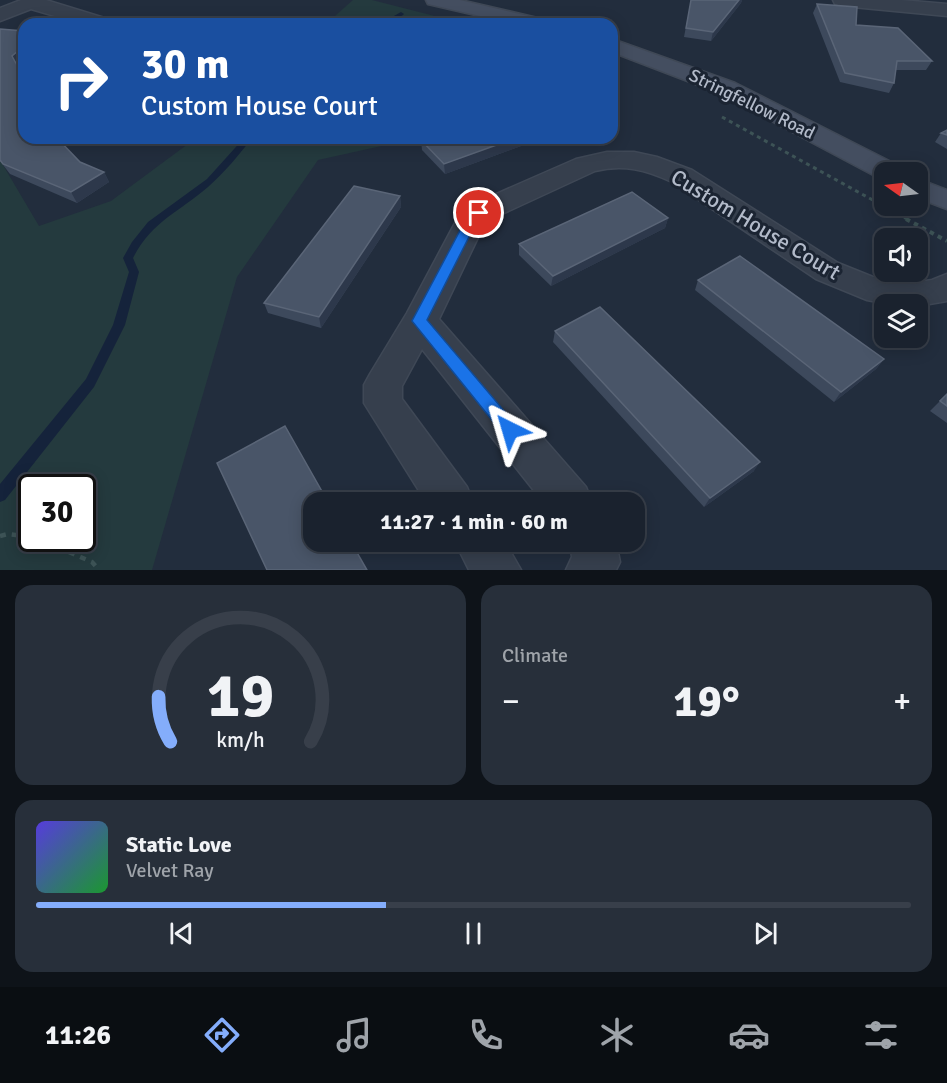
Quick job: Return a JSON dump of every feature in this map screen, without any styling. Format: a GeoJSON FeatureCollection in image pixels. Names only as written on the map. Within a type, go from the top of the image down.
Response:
{"type":"FeatureCollection","features":[{"type":"Feature","properties":{"kind":"main road"},"geometry":{"type":"LineString","coordinates":[[435,0],[513,18]]}},
{"type":"Feature","properties":{"kind":"main road","name":"Stringfellow Road"},"geometry":{"type":"LineString","coordinates":[[618,47],[727,88],[874,164]]}},
{"type":"Feature","properties":{"kind":"main road"},"geometry":{"type":"LineString","coordinates":[[928,192],[947,200]]}},
{"type":"Feature","properties":{"kind":"street"},"geometry":{"type":"LineString","coordinates":[[842,0],[947,10]]}},
{"type":"Feature","properties":{"kind":"street"},"geometry":{"type":"LineString","coordinates":[[0,15],[34,2],[85,18]]}},
{"type":"Feature","properties":{"kind":"street","name":"Custom House Court"},"geometry":{"type":"LineString","coordinates":[[444,492],[383,403],[383,385],[420,321],[470,223],[479,213],[586,165],[608,160],[646,163],[682,176],[827,271],[867,288],[906,296],[941,291],[947,286]]}},
{"type":"Feature","properties":{"kind":"street"},"geometry":{"type":"LineString","coordinates":[[420,321],[562,492]]}},
{"type":"Feature","properties":{"kind":"street"},"geometry":{"type":"LineString","coordinates":[[485,552],[497,570]]}},
{"type":"Feature","properties":{"kind":"street"},"geometry":{"type":"LineString","coordinates":[[590,570],[596,562],[594,552]]}},
{"type":"Feature","properties":{"kind":"path"},"geometry":{"type":"LineString","coordinates":[[721,116],[880,206],[947,241]]}},
{"type":"Feature","properties":{"kind":"path"},"geometry":{"type":"LineString","coordinates":[[0,536],[18,535]]}},
{"type":"Feature","properties":{"kind":"path"},"geometry":{"type":"LineString","coordinates":[[69,552],[92,562],[99,570]]}},
{"type":"Feature","properties":{"kind":"green space"},"geometry":{"type":"Polygon","coordinates":[[[353,0],[372,0],[442,18],[333,18],[353,0]]]}},
{"type":"Feature","properties":{"kind":"green space"},"geometry":{"type":"Polygon","coordinates":[[[188,144],[390,144],[318,160],[237,277],[152,570],[0,570],[0,160],[39,226],[111,201],[188,144]]]}},
{"type":"Feature","properties":{"kind":"building"},"geometry":{"type":"Polygon","coordinates":[[[691,0],[739,0],[713,32],[686,28],[691,0]]]}},
{"type":"Feature","properties":{"kind":"building"},"geometry":{"type":"Polygon","coordinates":[[[817,4],[857,7],[856,25],[898,28],[932,61],[897,61],[894,83],[845,73],[817,4]]]}},
{"type":"Feature","properties":{"kind":"building"},"geometry":{"type":"Polygon","coordinates":[[[0,29],[18,30],[18,51],[12,56],[18,67],[18,144],[63,144],[80,162],[104,172],[71,192],[3,164],[0,160],[0,29]]]}},
{"type":"Feature","properties":{"kind":"building"},"geometry":{"type":"Polygon","coordinates":[[[425,144],[499,144],[444,164],[425,144]]]}},
{"type":"Feature","properties":{"kind":"building"},"geometry":{"type":"Polygon","coordinates":[[[354,186],[400,196],[319,317],[264,303],[354,186]]]}},
{"type":"Feature","properties":{"kind":"building"},"geometry":{"type":"Polygon","coordinates":[[[632,192],[668,218],[553,276],[519,244],[632,192]]]}},
{"type":"Feature","properties":{"kind":"building"},"geometry":{"type":"Polygon","coordinates":[[[740,256],[884,359],[841,392],[698,280],[740,256]]]}},
{"type":"Feature","properties":{"kind":"building"},"geometry":{"type":"Polygon","coordinates":[[[600,307],[760,462],[710,498],[555,331],[600,307]]]}},
{"type":"Feature","properties":{"kind":"building"},"geometry":{"type":"Polygon","coordinates":[[[947,394],[947,406],[940,401],[947,394]]]}},
{"type":"Feature","properties":{"kind":"building"},"geometry":{"type":"Polygon","coordinates":[[[285,426],[322,492],[303,492],[303,552],[357,552],[367,570],[267,570],[217,463],[285,426]]]}},
{"type":"Feature","properties":{"kind":"waterway"},"geometry":{"type":"LineString","coordinates":[[394,18],[401,14]]}},
{"type":"Feature","properties":{"kind":"waterway"},"geometry":{"type":"LineString","coordinates":[[0,495],[90,383],[119,325],[134,272],[128,258],[135,244],[152,224],[210,181],[243,144]]}},
{"type":"Feature","properties":{"kind":"route"},"geometry":{"type":"LineString","coordinates":[[479,213],[470,223],[420,321],[510,430]]}}]}
